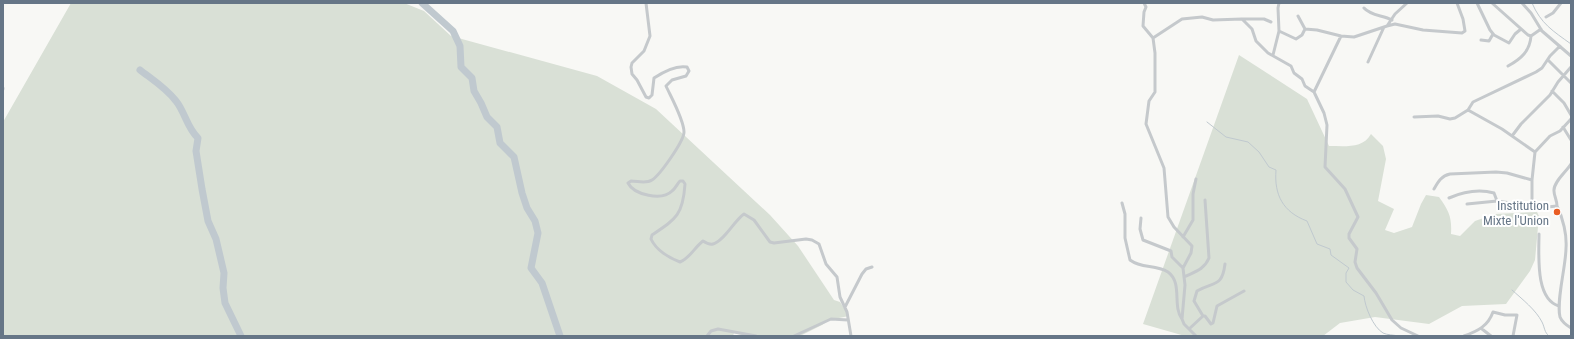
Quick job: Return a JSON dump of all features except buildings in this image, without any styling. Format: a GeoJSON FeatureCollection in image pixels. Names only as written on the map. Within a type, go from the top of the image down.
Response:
{"type":"FeatureCollection","features":[{"type":"Feature","properties":{"kind":"street"},"geometry":{"type":"LineString","coordinates":[[646,3],[650,36],[644,51],[632,63],[631,67],[632,74],[646,97],[649,98],[652,96],[654,78],[663,72],[682,66],[687,67],[689,71],[686,76],[672,80],[666,86],[684,131],[682,140],[652,180],[644,182],[631,181],[628,183],[639,193],[663,196],[672,192],[680,181],[683,181],[685,184],[682,207],[678,215],[672,222],[652,235],[652,242],[667,256],[680,262],[688,259],[703,241],[714,244],[738,218],[744,214],[754,220],[770,242],[774,243],[806,239],[812,240],[819,244],[826,264],[838,276],[840,297],[845,308],[851,336]]}},
{"type":"Feature","properties":{"kind":"street"},"geometry":{"type":"LineString","coordinates":[[1144,3],[1146,7],[1143,26],[1153,38],[1155,53],[1155,92],[1149,101],[1146,124],[1164,168],[1168,218],[1174,227],[1192,246],[1192,250],[1183,268],[1185,285],[1182,319]]}},
{"type":"Feature","properties":{"kind":"street"},"geometry":{"type":"LineString","coordinates":[[1273,55],[1279,31],[1279,3]]}},
{"type":"Feature","properties":{"kind":"street"},"geometry":{"type":"LineString","coordinates":[[1368,62],[1386,26],[1395,14],[1407,3]]}},
{"type":"Feature","properties":{"kind":"street"},"geometry":{"type":"LineString","coordinates":[[1305,29],[1354,37],[1395,24],[1423,30],[1462,33],[1465,31],[1463,19],[1457,3]]}},
{"type":"Feature","properties":{"kind":"street"},"geometry":{"type":"LineString","coordinates":[[1477,3],[1493,34],[1509,43],[1515,34],[1521,30]]}},
{"type":"Feature","properties":{"kind":"street"},"geometry":{"type":"LineString","coordinates":[[1492,3],[1521,30],[1531,36]]}},
{"type":"Feature","properties":{"kind":"street"},"geometry":{"type":"LineString","coordinates":[[1522,3],[1531,13],[1541,29],[1571,56]]}},
{"type":"Feature","properties":{"kind":"street"},"geometry":{"type":"LineString","coordinates":[[1546,17],[1561,3]]}},
{"type":"Feature","properties":{"kind":"street"},"geometry":{"type":"LineString","coordinates":[[1364,8],[1372,13],[1385,16],[1392,20]]}},
{"type":"Feature","properties":{"kind":"street"},"geometry":{"type":"LineString","coordinates":[[1298,16],[1305,29]]}},
{"type":"Feature","properties":{"kind":"street"},"geometry":{"type":"LineString","coordinates":[[1153,38],[1182,19],[1202,17],[1213,20],[1264,19],[1270,22]]}},
{"type":"Feature","properties":{"kind":"street"},"geometry":{"type":"LineString","coordinates":[[1242,19],[1252,29],[1256,41],[1268,53],[1291,66],[1294,73],[1302,79],[1305,86],[1314,92],[1324,113],[1327,125],[1325,167],[1345,189],[1358,217],[1349,234],[1349,238],[1357,250],[1355,262],[1357,268],[1376,294],[1392,320],[1401,328],[1418,336]]}},
{"type":"Feature","properties":{"kind":"street"},"geometry":{"type":"LineString","coordinates":[[1279,31],[1296,38],[1302,35],[1305,29]]}},
{"type":"Feature","properties":{"kind":"street"},"geometry":{"type":"LineString","coordinates":[[1508,66],[1523,56],[1528,50],[1531,36],[1541,29]]}},
{"type":"Feature","properties":{"kind":"street"},"geometry":{"type":"LineString","coordinates":[[1481,40],[1489,41],[1493,34]]}},
{"type":"Feature","properties":{"kind":"street"},"geometry":{"type":"LineString","coordinates":[[1314,92],[1341,36]]}},
{"type":"Feature","properties":{"kind":"street"},"geometry":{"type":"LineString","coordinates":[[1414,117],[1438,116],[1450,119],[1455,118],[1468,110],[1473,102],[1542,68],[1560,46]]}},
{"type":"Feature","properties":{"kind":"street"},"geometry":{"type":"LineString","coordinates":[[1548,60],[1571,83]]}},
{"type":"Feature","properties":{"kind":"street"},"geometry":{"type":"LineString","coordinates":[[1512,136],[1571,67]]}},
{"type":"Feature","properties":{"kind":"street"},"geometry":{"type":"LineString","coordinates":[[1552,91],[1564,102],[1571,115]]}},
{"type":"Feature","properties":{"kind":"street"},"geometry":{"type":"LineString","coordinates":[[1468,110],[1512,136],[1535,152]]}},
{"type":"Feature","properties":{"kind":"street"},"geometry":{"type":"LineString","coordinates":[[1532,206],[1532,180],[1535,152],[1550,136],[1560,131],[1571,119]]}},
{"type":"Feature","properties":{"kind":"street"},"geometry":{"type":"LineString","coordinates":[[1563,128],[1571,140]]}},
{"type":"Feature","properties":{"kind":"street"},"geometry":{"type":"LineString","coordinates":[[1571,164],[1553,190],[1557,206],[1562,216],[1566,247],[1559,306],[1560,317],[1564,323],[1571,328]]}},
{"type":"Feature","properties":{"kind":"street"},"geometry":{"type":"LineString","coordinates":[[1434,189],[1440,179],[1445,175],[1450,174],[1496,172],[1507,173],[1532,180]]}},
{"type":"Feature","properties":{"kind":"street"},"geometry":{"type":"LineString","coordinates":[[1184,237],[1194,220],[1194,194],[1196,180]]}},
{"type":"Feature","properties":{"kind":"street"},"geometry":{"type":"LineString","coordinates":[[1449,198],[1461,193],[1482,191],[1494,193],[1497,201]]}},
{"type":"Feature","properties":{"kind":"street"},"geometry":{"type":"LineString","coordinates":[[1184,277],[1205,266],[1209,258],[1205,200]]}},
{"type":"Feature","properties":{"kind":"street"},"geometry":{"type":"LineString","coordinates":[[1467,204],[1497,201],[1538,208],[1557,206]]}},
{"type":"Feature","properties":{"kind":"street"},"geometry":{"type":"LineString","coordinates":[[1122,203],[1126,220],[1125,238],[1130,260],[1143,266],[1154,266],[1168,273],[1175,284],[1179,315],[1196,336]]}},
{"type":"Feature","properties":{"kind":"street"},"geometry":{"type":"LineString","coordinates":[[1141,218],[1140,229],[1144,240],[1171,250],[1172,257],[1183,268]]}},
{"type":"Feature","properties":{"kind":"street"},"geometry":{"type":"LineString","coordinates":[[1539,234],[1541,287],[1553,304],[1559,306]]}},
{"type":"Feature","properties":{"kind":"street"},"geometry":{"type":"LineString","coordinates":[[1225,264],[1224,274],[1216,283],[1199,289],[1196,293],[1194,301],[1203,316],[1205,316],[1210,324],[1213,323],[1217,306],[1244,290]]}},
{"type":"Feature","properties":{"kind":"street"},"geometry":{"type":"LineString","coordinates":[[845,308],[862,274],[866,269],[872,267]]}},
{"type":"Feature","properties":{"kind":"street"},"geometry":{"type":"LineString","coordinates":[[1464,336],[1482,329],[1490,319],[1493,312],[1505,315],[1517,315],[1513,336]]}},
{"type":"Feature","properties":{"kind":"street"},"geometry":{"type":"LineString","coordinates":[[1189,329],[1203,316]]}},
{"type":"Feature","properties":{"kind":"street"},"geometry":{"type":"LineString","coordinates":[[794,336],[831,319],[848,320]]}},
{"type":"Feature","properties":{"kind":"street"},"geometry":{"type":"LineString","coordinates":[[707,336],[711,331],[718,329],[756,336]]}},
{"type":"Feature","properties":{"kind":"street"},"geometry":{"type":"LineString","coordinates":[[1482,329],[1491,336]]}},
{"type":"Feature","properties":{"kind":"shaded area"},"geometry":{"type":"Polygon","coordinates":[[[71,3],[404,3],[424,11],[451,36],[597,76],[656,109],[770,215],[798,246],[834,300],[840,302],[849,316],[829,320],[800,336],[746,336],[734,333],[733,336],[3,336],[3,122],[71,3]]]}},
{"type":"Feature","properties":{"kind":"shaded area"},"geometry":{"type":"Polygon","coordinates":[[[1239,55],[1307,99],[1329,146],[1353,146],[1368,139],[1371,134],[1383,146],[1386,159],[1378,201],[1394,209],[1385,230],[1394,233],[1412,227],[1426,195],[1439,197],[1449,214],[1451,234],[1460,236],[1475,221],[1495,214],[1537,212],[1539,216],[1535,260],[1530,271],[1506,304],[1462,306],[1429,324],[1375,317],[1340,323],[1323,336],[1185,336],[1143,324],[1239,55]]]}},
{"type":"Feature","properties":{"kind":"waterway"},"geometry":{"type":"LineString","coordinates":[[422,3],[453,31],[460,46],[461,67],[472,78],[474,91],[487,117],[497,127],[500,143],[514,157],[522,193],[527,208],[535,221],[538,233],[531,268],[542,283],[560,336]]}},
{"type":"Feature","properties":{"kind":"waterway"},"geometry":{"type":"LineString","coordinates":[[1532,3],[1544,22],[1553,31],[1571,44]]}},
{"type":"Feature","properties":{"kind":"waterway"},"geometry":{"type":"LineString","coordinates":[[140,70],[172,96],[179,105],[191,130],[198,138],[196,151],[202,189],[208,221],[216,239],[224,273],[223,288],[225,303],[241,336]]}},
{"type":"Feature","properties":{"kind":"waterway"},"geometry":{"type":"LineString","coordinates":[[1207,122],[1226,137],[1248,142],[1259,152],[1269,167],[1276,170],[1279,195],[1286,208],[1307,221],[1317,244],[1330,249],[1331,255],[1349,268],[1346,273],[1346,282],[1353,290],[1364,296],[1370,316],[1379,330],[1385,334],[1399,336]]}},
{"type":"Feature","properties":{"kind":"waterway"},"geometry":{"type":"LineString","coordinates":[[1512,290],[1536,313],[1549,336]]}},
{"type":"Feature","properties":{"kind":"place","name":"Institution Mixte l'Union"},"geometry":{"type":"Point","coordinates":[1557,212]}}]}
